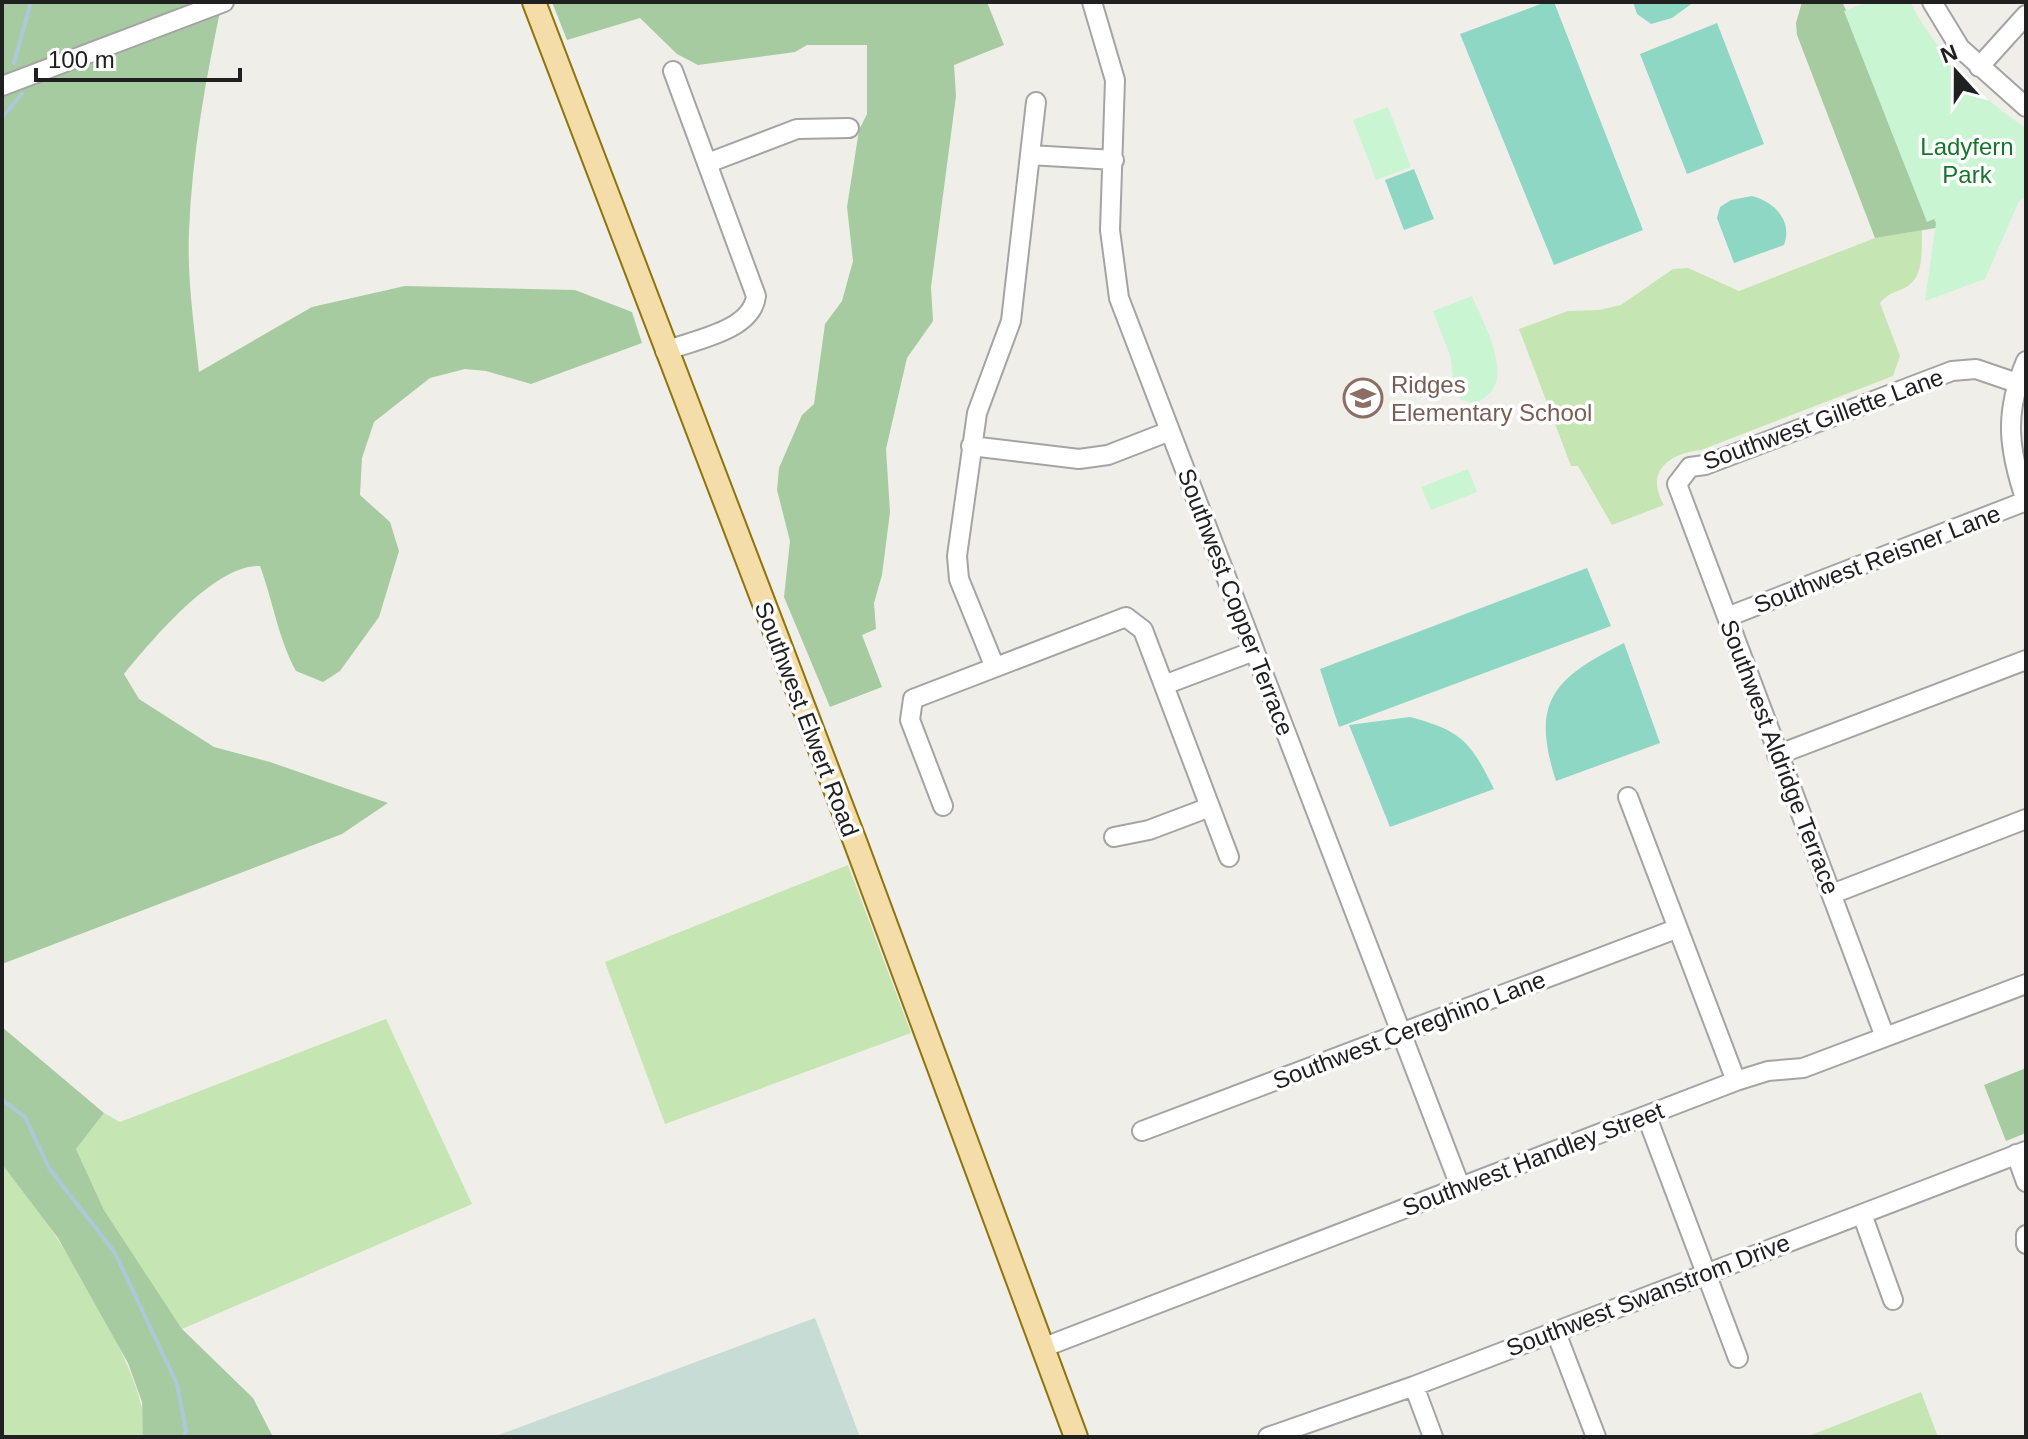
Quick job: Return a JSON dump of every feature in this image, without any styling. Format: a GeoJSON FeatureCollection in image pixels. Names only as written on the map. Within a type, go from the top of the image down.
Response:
{"type":"FeatureCollection","features":[{"type":"Feature","properties":{"kind":"main road","name":"Southwest Elwert Road"},"geometry":{"type":"LineString","coordinates":[[534,2],[856,844],[1076,1437]]}},
{"type":"Feature","properties":{"kind":"street"},"geometry":{"type":"LineString","coordinates":[[2,86],[224,2]]}},
{"type":"Feature","properties":{"kind":"street","name":"Southwest Copper Terrace"},"geometry":{"type":"LineString","coordinates":[[1092,2],[1115,80],[1110,230],[1119,298],[1460,1186]]}},
{"type":"Feature","properties":{"kind":"street"},"geometry":{"type":"LineString","coordinates":[[1932,2],[1950,34],[1979,67],[2026,107]]}},
{"type":"Feature","properties":{"kind":"street"},"geometry":{"type":"LineString","coordinates":[[1979,67],[2026,15]]}},
{"type":"Feature","properties":{"kind":"street"},"geometry":{"type":"LineString","coordinates":[[665,351],[741,321],[756,301],[755,285],[673,71]]}},
{"type":"Feature","properties":{"kind":"street"},"geometry":{"type":"LineString","coordinates":[[994,665],[957,569],[971,446],[982,397],[1011,321],[1036,102]]}},
{"type":"Feature","properties":{"kind":"street"},"geometry":{"type":"LineString","coordinates":[[708,163],[797,129],[849,128]]}},
{"type":"Feature","properties":{"kind":"street"},"geometry":{"type":"LineString","coordinates":[[1030,155],[1114,160]]}},
{"type":"Feature","properties":{"kind":"street"},"geometry":{"type":"LineString","coordinates":[[2026,361],[2017,383],[2010,431],[2026,501]]}},
{"type":"Feature","properties":{"kind":"street","name":"Southwest Gillette Lane"},"geometry":{"type":"LineString","coordinates":[[1678,478],[1690,467],[1705,465],[1952,371],[1976,369],[2017,383]]}},
{"type":"Feature","properties":{"kind":"street"},"geometry":{"type":"LineString","coordinates":[[971,446],[1079,459],[1108,455],[1170,431]]}},
{"type":"Feature","properties":{"kind":"street","name":"Southwest Aldridge Terrace"},"geometry":{"type":"LineString","coordinates":[[1678,478],[1679,493],[1885,1037]]}},
{"type":"Feature","properties":{"kind":"street","name":"Southwest Reisner Lane"},"geometry":{"type":"LineString","coordinates":[[1727,617],[2026,501]]}},
{"type":"Feature","properties":{"kind":"street"},"geometry":{"type":"LineString","coordinates":[[943,806],[910,720],[909,709],[918,695],[1113,620],[1133,620],[1143,630],[1229,857]]}},
{"type":"Feature","properties":{"kind":"street"},"geometry":{"type":"LineString","coordinates":[[1164,685],[1254,651]]}},
{"type":"Feature","properties":{"kind":"street"},"geometry":{"type":"LineString","coordinates":[[1777,755],[2026,660]]}},
{"type":"Feature","properties":{"kind":"street"},"geometry":{"type":"LineString","coordinates":[[1628,797],[1736,1081]]}},
{"type":"Feature","properties":{"kind":"street"},"geometry":{"type":"LineString","coordinates":[[1114,837],[1149,830],[1210,807]]}},
{"type":"Feature","properties":{"kind":"street"},"geometry":{"type":"LineString","coordinates":[[1832,894],[2026,819]]}},
{"type":"Feature","properties":{"kind":"street","name":"Southwest Cereghino Lane"},"geometry":{"type":"LineString","coordinates":[[1142,1131],[1676,929]]}},
{"type":"Feature","properties":{"kind":"street","name":"Southwest Handley Street"},"geometry":{"type":"LineString","coordinates":[[1042,1348],[1736,1081],[1768,1071],[1803,1068],[2026,984]]}},
{"type":"Feature","properties":{"kind":"street"},"geometry":{"type":"LineString","coordinates":[[1647,1117],[1738,1358]]}},
{"type":"Feature","properties":{"kind":"street"},"geometry":{"type":"LineString","coordinates":[[2021,1152],[2026,1182]]}},
{"type":"Feature","properties":{"kind":"street","name":"Southwest Swanstrom Drive"},"geometry":{"type":"LineString","coordinates":[[1268,1437],[1414,1386],[2021,1152]]}},
{"type":"Feature","properties":{"kind":"street"},"geometry":{"type":"LineString","coordinates":[[1862,1214],[1893,1300]]}},
{"type":"Feature","properties":{"kind":"street"},"geometry":{"type":"LineString","coordinates":[[2026,1235],[2026,1244]]}},
{"type":"Feature","properties":{"kind":"street"},"geometry":{"type":"LineString","coordinates":[[1555,1330],[1596,1437]]}},
{"type":"Feature","properties":{"kind":"street"},"geometry":{"type":"LineString","coordinates":[[1414,1386],[1433,1437]]}},
{"type":"Feature","properties":{"kind":"green space"},"geometry":{"type":"Polygon","coordinates":[[[2,2],[222,2],[201,116],[189,232],[191,302],[199,372],[312,307],[405,286],[575,290],[632,312],[642,343],[531,384],[486,371],[465,369],[430,378],[374,422],[362,458],[360,495],[390,522],[399,551],[379,617],[340,671],[323,682],[296,671],[260,566],[242,569],[205,590],[167,624],[124,674],[139,699],[214,747],[270,762],[388,803],[342,834],[2,964],[2,2]]]}},
{"type":"Feature","properties":{"kind":"green space"},"geometry":{"type":"Polygon","coordinates":[[[552,2],[987,2],[1004,45],[954,65],[956,96],[931,287],[933,321],[907,358],[886,449],[890,512],[882,575],[874,603],[876,629],[862,635],[882,687],[830,707],[784,597],[790,541],[777,490],[779,468],[802,415],[814,404],[825,324],[842,301],[853,261],[847,207],[859,130],[867,114],[867,45],[807,45],[795,52],[698,65],[677,54],[640,18],[567,40],[552,2]]]}},
{"type":"Feature","properties":{"kind":"green space"},"geometry":{"type":"Polygon","coordinates":[[[1546,2],[1554,2],[1643,230],[1554,265],[1460,34],[1546,2]]]}},
{"type":"Feature","properties":{"kind":"green space"},"geometry":{"type":"Polygon","coordinates":[[[1633,2],[1694,2],[1672,18],[1651,24],[1637,14],[1633,2]]]}},
{"type":"Feature","properties":{"kind":"green space"},"geometry":{"type":"Polygon","coordinates":[[[1802,2],[1842,2],[1954,225],[1875,238],[1797,35],[1796,23],[1802,2]]]}},
{"type":"Feature","properties":{"kind":"green space","name":"Ladyfern Park"},"geometry":{"type":"Polygon","coordinates":[[[1868,2],[1910,2],[1933,39],[1960,72],[2026,128],[2026,198],[2019,201],[1985,279],[1925,301],[1936,223],[1934,219],[1927,222],[1844,11],[1868,2]]]}},
{"type":"Feature","properties":{"kind":"green space"},"geometry":{"type":"Polygon","coordinates":[[[1717,23],[1764,144],[1687,174],[1640,54],[1717,23]]]}},
{"type":"Feature","properties":{"kind":"green space"},"geometry":{"type":"Polygon","coordinates":[[[1388,107],[1411,167],[1376,180],[1353,120],[1388,107]]]}},
{"type":"Feature","properties":{"kind":"green space"},"geometry":{"type":"Polygon","coordinates":[[[1414,169],[1434,219],[1404,230],[1385,180],[1414,169]]]}},
{"type":"Feature","properties":{"kind":"green space"},"geometry":{"type":"Polygon","coordinates":[[[1752,196],[1780,213],[1786,228],[1784,245],[1734,263],[1717,218],[1720,207],[1731,200],[1752,196]]]}},
{"type":"Feature","properties":{"kind":"green space"},"geometry":{"type":"Polygon","coordinates":[[[1922,230],[1917,275],[1908,286],[1880,303],[1900,356],[1893,376],[1701,450],[1679,455],[1663,466],[1659,473],[1657,482],[1664,505],[1612,525],[1578,466],[1571,466],[1519,329],[1568,311],[1599,310],[1621,305],[1673,269],[1688,268],[1739,291],[1875,238],[1922,230]]]}},
{"type":"Feature","properties":{"kind":"green space"},"geometry":{"type":"Polygon","coordinates":[[[1472,296],[1491,339],[1497,370],[1495,384],[1488,395],[1473,403],[1460,399],[1454,389],[1451,358],[1433,311],[1472,296]]]}},
{"type":"Feature","properties":{"kind":"green space"},"geometry":{"type":"Polygon","coordinates":[[[1468,469],[1477,492],[1431,510],[1421,487],[1468,469]]]}},
{"type":"Feature","properties":{"kind":"green space"},"geometry":{"type":"Polygon","coordinates":[[[1587,568],[1611,626],[1339,727],[1320,669],[1587,568]]]}},
{"type":"Feature","properties":{"kind":"green space"},"geometry":{"type":"Polygon","coordinates":[[[1624,643],[1660,743],[1556,781],[1546,731],[1554,695],[1580,668],[1624,643]]]}},
{"type":"Feature","properties":{"kind":"green space"},"geometry":{"type":"Polygon","coordinates":[[[1410,717],[1442,727],[1462,740],[1478,759],[1494,789],[1390,827],[1349,725],[1410,717]]]}},
{"type":"Feature","properties":{"kind":"green space"},"geometry":{"type":"Polygon","coordinates":[[[848,865],[911,1033],[665,1124],[605,962],[848,865]]]}},
{"type":"Feature","properties":{"kind":"green space"},"geometry":{"type":"Polygon","coordinates":[[[386,1019],[472,1204],[182,1329],[104,1210],[76,1149],[104,1113],[120,1122],[386,1019]]]}},
{"type":"Feature","properties":{"kind":"green space"},"geometry":{"type":"Polygon","coordinates":[[[2,1027],[104,1113],[76,1149],[104,1210],[182,1329],[253,1398],[273,1437],[143,1437],[142,1402],[128,1363],[58,1238],[2,1164],[2,1027]]]}},
{"type":"Feature","properties":{"kind":"green space"},"geometry":{"type":"Polygon","coordinates":[[[2026,1068],[2026,1133],[2006,1141],[1984,1085],[2026,1068]]]}},
{"type":"Feature","properties":{"kind":"green space"},"geometry":{"type":"Polygon","coordinates":[[[2,1164],[67,1254],[115,1338],[133,1378],[143,1412],[143,1437],[2,1437],[2,1164]]]}},
{"type":"Feature","properties":{"kind":"green space"},"geometry":{"type":"Polygon","coordinates":[[[1921,1392],[1938,1437],[1806,1437],[1921,1392]]]}},
{"type":"Feature","properties":{"kind":"shaded area"},"geometry":{"type":"Polygon","coordinates":[[[815,1318],[860,1437],[492,1437],[501,1434],[815,1318]]]}},
{"type":"Feature","properties":{"kind":"waterway"},"geometry":{"type":"LineString","coordinates":[[14,63],[31,2]]}},
{"type":"Feature","properties":{"kind":"waterway"},"geometry":{"type":"LineString","coordinates":[[2,117],[22,94]]}},
{"type":"Feature","properties":{"kind":"waterway"},"geometry":{"type":"LineString","coordinates":[[2,1100],[25,1117],[49,1168],[115,1253],[177,1384],[186,1431],[184,1437]]}},
{"type":"Feature","properties":{"kind":"place","name":"Ridges Elementary School"},"geometry":{"type":"Point","coordinates":[1363,398]}}]}
